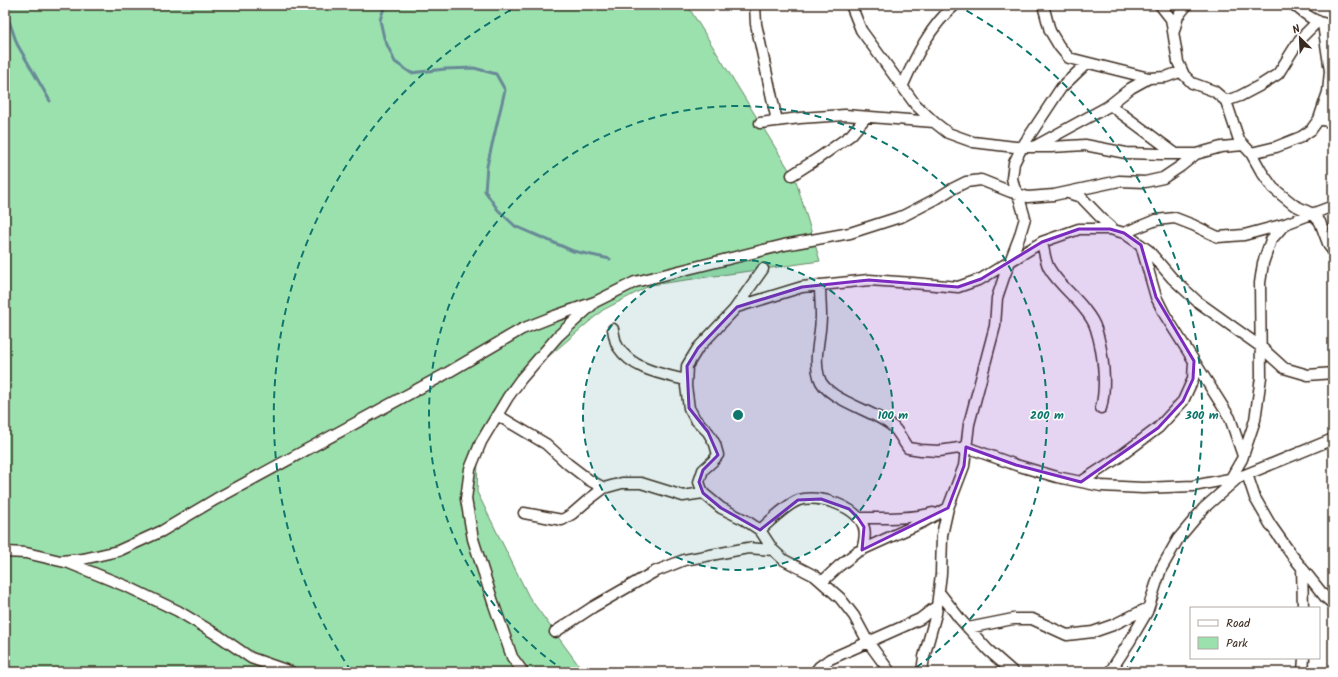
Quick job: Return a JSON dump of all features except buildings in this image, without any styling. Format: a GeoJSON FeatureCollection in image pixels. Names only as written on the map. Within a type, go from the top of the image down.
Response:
{"type":"FeatureCollection","features":[{"type":"Feature","properties":{"kind":"street"},"geometry":{"type":"LineString","coordinates":[[755,5],[756,24],[776,121]]}},
{"type":"Feature","properties":{"kind":"street"},"geometry":{"type":"LineString","coordinates":[[851,5],[861,30],[915,104],[948,133],[973,142],[1022,147],[1085,145],[1126,153],[1196,154],[1221,147],[1248,149],[1276,147],[1301,137],[1311,130],[1319,119],[1328,92],[1331,74],[1325,24]]}},
{"type":"Feature","properties":{"kind":"street"},"geometry":{"type":"LineString","coordinates":[[902,85],[929,33],[955,5]]}},
{"type":"Feature","properties":{"kind":"street"},"geometry":{"type":"LineString","coordinates":[[1043,5],[1050,31],[1059,46],[1069,58],[1149,78],[1166,77],[1182,71]]}},
{"type":"Feature","properties":{"kind":"street"},"geometry":{"type":"LineString","coordinates":[[1160,5],[1171,19],[1178,62],[1184,75],[1192,83],[1214,91],[1226,101],[1239,140],[1248,149],[1273,188],[1294,205],[1313,214],[1320,222],[1329,246],[1333,251]]}},
{"type":"Feature","properties":{"kind":"street"},"geometry":{"type":"LineString","coordinates":[[1174,33],[1178,16],[1187,5]]}},
{"type":"Feature","properties":{"kind":"street"},"geometry":{"type":"LineString","coordinates":[[1294,5],[1306,16],[1325,24]]}},
{"type":"Feature","properties":{"kind":"street"},"geometry":{"type":"LineString","coordinates":[[1226,101],[1240,96],[1278,74],[1300,39],[1325,24]]}},
{"type":"Feature","properties":{"kind":"street"},"geometry":{"type":"LineString","coordinates":[[922,672],[924,657],[936,614],[941,574],[942,535],[948,508],[964,466],[969,424],[995,326],[997,298],[1020,238],[1025,218],[1012,178],[1014,164],[1022,147],[1061,88],[1087,63]]}},
{"type":"Feature","properties":{"kind":"street"},"geometry":{"type":"LineString","coordinates":[[1034,147],[1110,105],[1131,88],[1149,78]]}},
{"type":"Feature","properties":{"kind":"street"},"geometry":{"type":"LineString","coordinates":[[1110,105],[1176,154]]}},
{"type":"Feature","properties":{"kind":"street"},"geometry":{"type":"LineString","coordinates":[[1319,119],[1333,110]]}},
{"type":"Feature","properties":{"kind":"street"},"geometry":{"type":"LineString","coordinates":[[760,123],[845,115],[934,122]]}},
{"type":"Feature","properties":{"kind":"street"},"geometry":{"type":"LineString","coordinates":[[792,174],[820,157],[851,135],[866,117]]}},
{"type":"Feature","properties":{"kind":"street"},"geometry":{"type":"LineString","coordinates":[[1319,119],[1330,122],[1333,125]]}},
{"type":"Feature","properties":{"kind":"street"},"geometry":{"type":"LineString","coordinates":[[61,561],[83,559],[118,551],[162,531],[216,499],[442,376],[522,329],[595,302],[636,282],[784,245],[856,231],[903,216],[936,200],[952,189],[966,182],[981,180],[1028,197],[1054,195],[1119,180],[1145,182],[1162,178],[1196,154]]}},
{"type":"Feature","properties":{"kind":"street"},"geometry":{"type":"LineString","coordinates":[[1066,192],[1081,197],[1105,222],[1148,250],[1172,278],[1198,302],[1261,348],[1284,368],[1308,376],[1333,373]]}},
{"type":"Feature","properties":{"kind":"street"},"geometry":{"type":"LineString","coordinates":[[737,307],[802,287],[870,280],[913,282],[958,288],[981,279],[1042,242],[1078,229],[1110,229],[1119,232],[1156,220],[1175,218],[1218,237],[1244,235],[1285,224],[1333,206]]}},
{"type":"Feature","properties":{"kind":"street"},"geometry":{"type":"LineString","coordinates":[[1110,672],[1130,641],[1148,608],[1161,569],[1178,539],[1204,508],[1239,476],[1243,456],[1255,420],[1261,377],[1260,283],[1263,263],[1271,240],[1285,224]]}},
{"type":"Feature","properties":{"kind":"street"},"geometry":{"type":"LineString","coordinates":[[1042,242],[1049,268],[1085,309],[1096,327],[1104,381],[1104,398],[1101,408]]}},
{"type":"Feature","properties":{"kind":"street"},"geometry":{"type":"LineString","coordinates":[[1141,245],[1156,297],[1165,315],[1230,418],[1243,456]]}},
{"type":"Feature","properties":{"kind":"street"},"geometry":{"type":"LineString","coordinates":[[763,269],[737,307],[698,348],[687,366],[686,386],[689,408],[695,419],[708,432],[715,444],[718,455],[704,470],[700,482],[704,493],[721,508],[745,520],[760,530],[772,550],[784,560],[815,576],[840,598],[854,616],[868,642],[890,672]]}},
{"type":"Feature","properties":{"kind":"street"},"geometry":{"type":"LineString","coordinates":[[820,285],[821,316],[816,360],[819,379],[830,393],[872,413],[893,426],[908,448],[939,451],[966,447],[1016,465],[1057,477],[1101,486],[1143,488],[1193,486],[1239,476],[1333,439]]}},
{"type":"Feature","properties":{"kind":"street"},"geometry":{"type":"LineString","coordinates":[[523,672],[512,657],[492,602],[473,539],[466,499],[470,469],[481,442],[508,397],[558,336],[595,302]]}},
{"type":"Feature","properties":{"kind":"street"},"geometry":{"type":"LineString","coordinates":[[613,329],[618,347],[629,358],[645,370],[686,380]]}},
{"type":"Feature","properties":{"kind":"street"},"geometry":{"type":"LineString","coordinates":[[1081,482],[1119,457],[1158,428],[1183,401],[1193,379],[1194,361]]}},
{"type":"Feature","properties":{"kind":"street"},"geometry":{"type":"LineString","coordinates":[[497,415],[546,444],[589,480],[604,488]]}},
{"type":"Feature","properties":{"kind":"street"},"geometry":{"type":"LineString","coordinates":[[1239,476],[1255,498],[1270,524],[1325,597],[1333,604]]}},
{"type":"Feature","properties":{"kind":"street"},"geometry":{"type":"LineString","coordinates":[[524,513],[562,520],[572,514],[604,488],[622,483],[641,483],[683,496],[704,493]]}},
{"type":"Feature","properties":{"kind":"street"},"geometry":{"type":"LineString","coordinates":[[760,530],[778,513],[798,500],[821,499],[849,509],[858,518],[864,528],[865,537],[862,550]]}},
{"type":"Feature","properties":{"kind":"street"},"geometry":{"type":"LineString","coordinates":[[858,518],[925,515],[948,508]]}},
{"type":"Feature","properties":{"kind":"street"},"geometry":{"type":"LineString","coordinates":[[822,582],[857,552],[923,522],[948,508]]}},
{"type":"Feature","properties":{"kind":"street"},"geometry":{"type":"LineString","coordinates":[[555,632],[593,607],[654,572],[684,560],[748,548],[772,550]]}},
{"type":"Feature","properties":{"kind":"street"},"geometry":{"type":"LineString","coordinates":[[5,552],[26,553],[69,563],[128,587],[178,612],[220,636],[251,658],[291,672]]}},
{"type":"Feature","properties":{"kind":"street"},"geometry":{"type":"LineString","coordinates":[[1302,567],[1303,607]]}},
{"type":"Feature","properties":{"kind":"street"},"geometry":{"type":"LineString","coordinates":[[939,592],[988,650],[1013,672]]}},
{"type":"Feature","properties":{"kind":"street"},"geometry":{"type":"LineString","coordinates":[[815,672],[830,659],[920,619],[937,606]]}},
{"type":"Feature","properties":{"kind":"street"},"geometry":{"type":"LineString","coordinates":[[968,628],[1013,619],[1032,619],[1067,635],[1093,632],[1113,625],[1148,608]]}},
{"type":"Feature","properties":{"kind":"street"},"geometry":{"type":"LineString","coordinates":[[1303,672],[1304,659]]}},
{"type":"Feature","properties":{"kind":"highlighted area"},"geometry":{"type":"Polygon","coordinates":[[[1079,229],[1110,229],[1124,233],[1141,245],[1156,297],[1194,361],[1193,379],[1183,401],[1158,428],[1081,482],[1016,465],[966,447],[964,466],[948,508],[862,550],[864,527],[849,509],[821,499],[798,500],[760,530],[721,508],[703,493],[699,482],[703,470],[718,455],[708,432],[689,408],[687,366],[698,348],[737,307],[802,287],[869,280],[958,287],[981,279],[1042,242],[1079,229]]]}},
{"type":"Feature","properties":{"kind":"green space"},"geometry":{"type":"Polygon","coordinates":[[[5,5],[693,5],[689,8],[796,181],[820,261],[651,285],[603,310],[528,374],[478,457],[477,492],[529,597],[577,663],[587,672],[5,672],[5,5]]]}},
{"type":"Feature","properties":{"kind":"waterway"},"geometry":{"type":"LineString","coordinates":[[385,5],[380,20],[384,38],[395,62],[411,73],[445,69],[474,68],[496,74],[505,90],[487,166],[485,191],[498,210],[515,226],[573,251],[610,259]]}},
{"type":"Feature","properties":{"kind":"waterway"},"geometry":{"type":"LineString","coordinates":[[5,9],[17,44],[50,101]]}}]}
